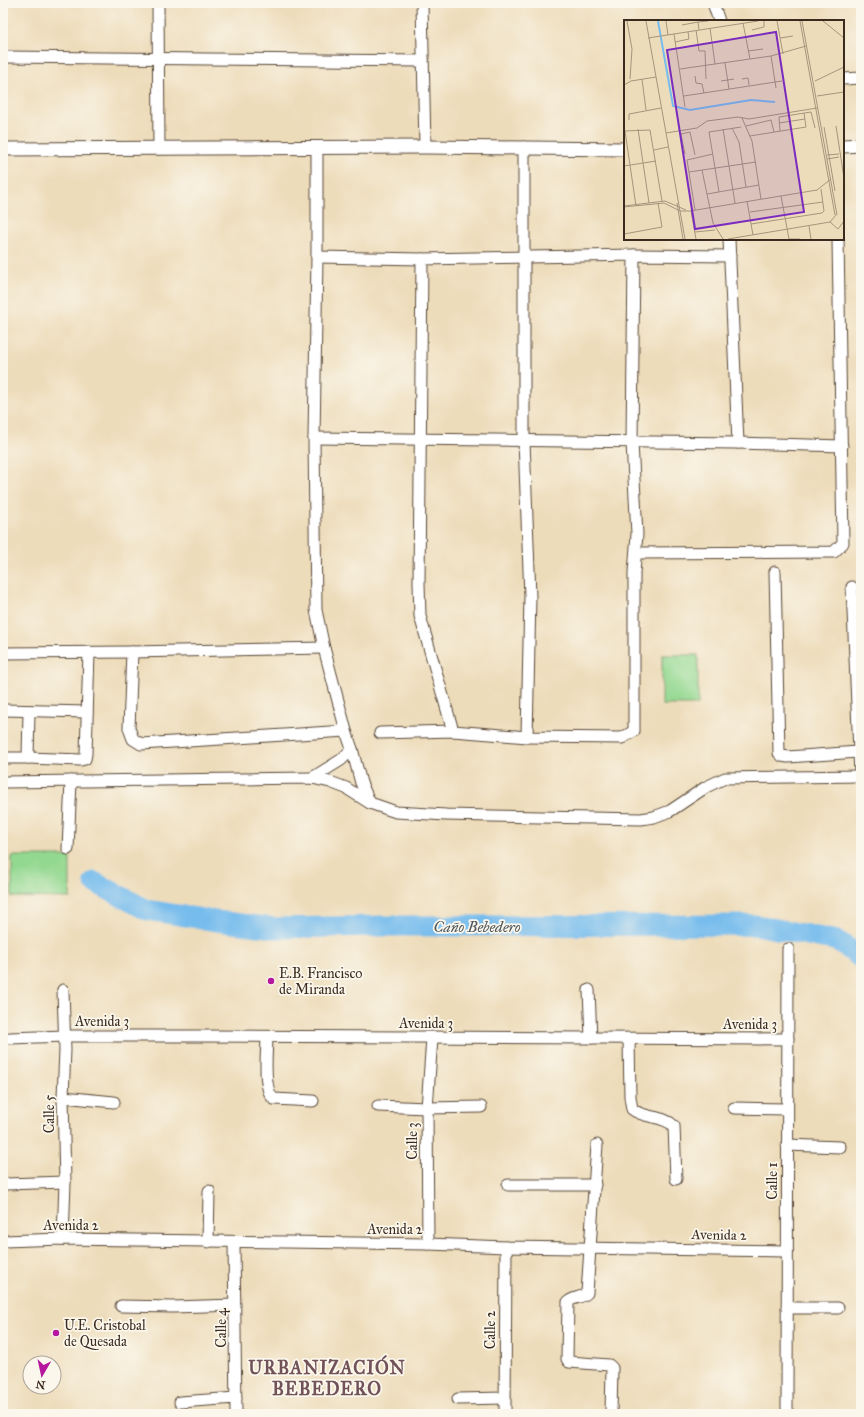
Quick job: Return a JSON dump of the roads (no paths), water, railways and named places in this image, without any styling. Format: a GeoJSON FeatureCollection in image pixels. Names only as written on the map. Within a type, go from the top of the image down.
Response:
{"type":"FeatureCollection","features":[{"type":"Feature","properties":{"kind":"street"},"geometry":{"type":"LineString","coordinates":[[158,3],[159,148]]}},
{"type":"Feature","properties":{"kind":"street"},"geometry":{"type":"LineString","coordinates":[[422,3],[422,61],[425,147]]}},
{"type":"Feature","properties":{"kind":"street"},"geometry":{"type":"LineString","coordinates":[[713,3],[719,20]]}},
{"type":"Feature","properties":{"kind":"street"},"geometry":{"type":"LineString","coordinates":[[3,57],[422,61]]}},
{"type":"Feature","properties":{"kind":"street"},"geometry":{"type":"LineString","coordinates":[[844,79],[861,78]]}},
{"type":"Feature","properties":{"kind":"street"},"geometry":{"type":"LineString","coordinates":[[844,146],[861,145]]}},
{"type":"Feature","properties":{"kind":"street"},"geometry":{"type":"LineString","coordinates":[[3,149],[425,147],[624,149]]}},
{"type":"Feature","properties":{"kind":"street"},"geometry":{"type":"LineString","coordinates":[[524,147],[524,441],[530,596],[527,737]]}},
{"type":"Feature","properties":{"kind":"street"},"geometry":{"type":"LineString","coordinates":[[317,148],[314,438],[316,610],[324,648],[346,731],[361,783],[370,803]]}},
{"type":"Feature","properties":{"kind":"street"},"geometry":{"type":"LineString","coordinates":[[729,240],[738,443]]}},
{"type":"Feature","properties":{"kind":"street"},"geometry":{"type":"LineString","coordinates":[[636,553],[834,552],[843,543],[838,240]]}},
{"type":"Feature","properties":{"kind":"street"},"geometry":{"type":"LineString","coordinates":[[317,257],[422,259],[634,255],[730,256]]}},
{"type":"Feature","properties":{"kind":"street"},"geometry":{"type":"LineString","coordinates":[[380,733],[453,730],[527,737],[622,738],[634,731],[634,574],[636,534],[632,443],[634,255]]}},
{"type":"Feature","properties":{"kind":"street"},"geometry":{"type":"LineString","coordinates":[[422,259],[420,616],[453,730]]}},
{"type":"Feature","properties":{"kind":"street"},"geometry":{"type":"LineString","coordinates":[[314,438],[632,443],[738,443],[842,446]]}},
{"type":"Feature","properties":{"kind":"street"},"geometry":{"type":"LineString","coordinates":[[775,572],[779,753],[782,756],[788,757],[858,752]]}},
{"type":"Feature","properties":{"kind":"street"},"geometry":{"type":"LineString","coordinates":[[3,782],[312,778],[330,782],[346,788],[370,803],[396,812],[641,819],[654,817],[670,811],[706,787],[725,778],[860,776],[852,587]]}},
{"type":"Feature","properties":{"kind":"street"},"geometry":{"type":"LineString","coordinates":[[3,653],[324,648]]}},
{"type":"Feature","properties":{"kind":"street"},"geometry":{"type":"LineString","coordinates":[[3,758],[81,760],[85,758],[89,652]]}},
{"type":"Feature","properties":{"kind":"street"},"geometry":{"type":"LineString","coordinates":[[132,652],[129,728],[133,739],[141,744],[346,731]]}},
{"type":"Feature","properties":{"kind":"street"},"geometry":{"type":"LineString","coordinates":[[3,710],[87,712]]}},
{"type":"Feature","properties":{"kind":"street"},"geometry":{"type":"LineString","coordinates":[[28,758],[29,711]]}},
{"type":"Feature","properties":{"kind":"street"},"geometry":{"type":"LineString","coordinates":[[312,778],[341,760],[352,749]]}},
{"type":"Feature","properties":{"kind":"street"},"geometry":{"type":"LineString","coordinates":[[68,849],[71,781]]}},
{"type":"Feature","properties":{"kind":"street","name":"Calle 1"},"geometry":{"type":"LineString","coordinates":[[787,1414],[786,1251],[788,949]]}},
{"type":"Feature","properties":{"kind":"street","name":"Calle 5"},"geometry":{"type":"LineString","coordinates":[[63,990],[65,1036],[63,1098],[65,1182],[63,1239]]}},
{"type":"Feature","properties":{"kind":"street"},"geometry":{"type":"LineString","coordinates":[[588,990],[592,1038]]}},
{"type":"Feature","properties":{"kind":"street","name":"Avenida 3"},"geometry":{"type":"LineString","coordinates":[[10,1038],[65,1036],[788,1039]]}},
{"type":"Feature","properties":{"kind":"street"},"geometry":{"type":"LineString","coordinates":[[267,1037],[266,1085],[270,1096],[274,1099],[313,1101]]}},
{"type":"Feature","properties":{"kind":"street","name":"Calle 3"},"geometry":{"type":"LineString","coordinates":[[428,1244],[427,1108],[432,1038]]}},
{"type":"Feature","properties":{"kind":"street"},"geometry":{"type":"LineString","coordinates":[[629,1039],[630,1097],[632,1109],[638,1114],[668,1121],[674,1126],[676,1179]]}},
{"type":"Feature","properties":{"kind":"street"},"geometry":{"type":"LineString","coordinates":[[63,1098],[114,1102]]}},
{"type":"Feature","properties":{"kind":"street"},"geometry":{"type":"LineString","coordinates":[[378,1106],[427,1108],[481,1107]]}},
{"type":"Feature","properties":{"kind":"street"},"geometry":{"type":"LineString","coordinates":[[734,1108],[787,1109]]}},
{"type":"Feature","properties":{"kind":"street"},"geometry":{"type":"LineString","coordinates":[[597,1145],[587,1293],[568,1302],[567,1359],[569,1362],[609,1365],[612,1368],[611,1414]]}},
{"type":"Feature","properties":{"kind":"street"},"geometry":{"type":"LineString","coordinates":[[787,1145],[840,1147]]}},
{"type":"Feature","properties":{"kind":"street"},"geometry":{"type":"LineString","coordinates":[[6,1184],[65,1182]]}},
{"type":"Feature","properties":{"kind":"street"},"geometry":{"type":"LineString","coordinates":[[508,1185],[594,1185]]}},
{"type":"Feature","properties":{"kind":"street"},"geometry":{"type":"LineString","coordinates":[[208,1242],[209,1191]]}},
{"type":"Feature","properties":{"kind":"street","name":"Avenida 2"},"geometry":{"type":"LineString","coordinates":[[3,1241],[63,1239],[786,1251]]}},
{"type":"Feature","properties":{"kind":"street","name":"Calle 4"},"geometry":{"type":"LineString","coordinates":[[234,1242],[236,1414]]}},
{"type":"Feature","properties":{"kind":"street","name":"Calle 2"},"geometry":{"type":"LineString","coordinates":[[505,1414],[506,1247]]}},
{"type":"Feature","properties":{"kind":"street"},"geometry":{"type":"LineString","coordinates":[[121,1306],[173,1307],[235,1305]]}},
{"type":"Feature","properties":{"kind":"street"},"geometry":{"type":"LineString","coordinates":[[786,1308],[838,1308]]}},
{"type":"Feature","properties":{"kind":"street"},"geometry":{"type":"LineString","coordinates":[[180,1402],[236,1398]]}},
{"type":"Feature","properties":{"kind":"street"},"geometry":{"type":"LineString","coordinates":[[458,1399],[505,1398]]}},
{"type":"Feature","properties":{"kind":"waterway","name":"Caño Bebedero"},"geometry":{"type":"LineString","coordinates":[[94,882],[147,910],[216,921],[274,928],[383,926],[756,925],[838,941],[861,958]]}},
{"type":"Feature","properties":{"kind":"place","name":"E.B. Francisco de Miranda"},"geometry":{"type":"Point","coordinates":[271,981]}},
{"type":"Feature","properties":{"kind":"place","name":"U.E. Cristobal de Quesada"},"geometry":{"type":"Point","coordinates":[56,1333]}},
{"type":"Feature","properties":{"kind":"district","name":"URBANIZACIÓN BEBEDERO"},"geometry":{"type":"Point","coordinates":[327,1378]}}]}
